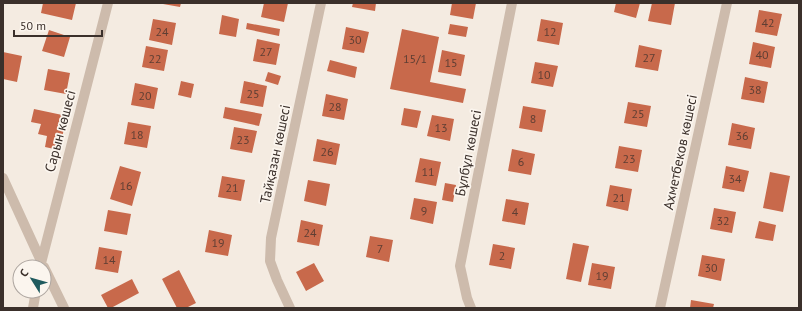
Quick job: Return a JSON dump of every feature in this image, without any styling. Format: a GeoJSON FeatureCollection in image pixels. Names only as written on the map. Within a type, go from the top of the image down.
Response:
{"type":"FeatureCollection","features":[{"type":"Feature","properties":{"kind":"street","name":"Сарын көшесі"},"geometry":{"type":"LineString","coordinates":[[44,259],[108,3]]}},
{"type":"Feature","properties":{"kind":"street","name":"Тайқазан көшесі"},"geometry":{"type":"LineString","coordinates":[[290,308],[270,261],[272,238],[322,3]]}},
{"type":"Feature","properties":{"kind":"street","name":"Бұлбұл көшесі"},"geometry":{"type":"LineString","coordinates":[[471,308],[467,298],[460,266],[512,3]]}},
{"type":"Feature","properties":{"kind":"street","name":"Ахметбеков көшесі"},"geometry":{"type":"LineString","coordinates":[[660,308],[727,3]]}},
{"type":"Feature","properties":{"kind":"street"},"geometry":{"type":"LineString","coordinates":[[3,178],[39,259]]}},
{"type":"Feature","properties":{"kind":"street"},"geometry":{"type":"LineString","coordinates":[[52,285],[64,308]]}},
{"type":"Feature","properties":{"kind":"building"},"geometry":{"type":"Polygon","coordinates":[[[43,3],[76,3],[72,20],[41,13],[43,3]]]}},
{"type":"Feature","properties":{"kind":"building"},"geometry":{"type":"Polygon","coordinates":[[[163,3],[181,3],[180,7],[163,3]]]}},
{"type":"Feature","properties":{"kind":"building"},"geometry":{"type":"Polygon","coordinates":[[[264,3],[288,3],[284,22],[261,17],[264,3]]]}},
{"type":"Feature","properties":{"kind":"building"},"geometry":{"type":"Polygon","coordinates":[[[353,3],[376,3],[375,11],[352,7],[353,3]]]}},
{"type":"Feature","properties":{"kind":"building"},"geometry":{"type":"Polygon","coordinates":[[[452,3],[476,3],[473,19],[450,15],[452,3]]]}},
{"type":"Feature","properties":{"kind":"building"},"geometry":{"type":"Polygon","coordinates":[[[616,3],[640,3],[636,18],[614,12],[616,3]]]}},
{"type":"Feature","properties":{"kind":"building"},"geometry":{"type":"Polygon","coordinates":[[[652,3],[675,3],[671,25],[648,21],[652,3]]]}},
{"type":"Feature","properties":{"kind":"building"},"geometry":{"type":"Polygon","coordinates":[[[759,10],[782,14],[777,36],[755,32],[759,10]]]}},
{"type":"Feature","properties":{"kind":"building"},"geometry":{"type":"Polygon","coordinates":[[[222,15],[239,19],[236,37],[219,34],[222,15]]]}},
{"type":"Feature","properties":{"kind":"building"},"geometry":{"type":"Polygon","coordinates":[[[153,19],[176,23],[172,45],[149,40],[153,19]]]}},
{"type":"Feature","properties":{"kind":"building"},"geometry":{"type":"Polygon","coordinates":[[[541,19],[563,23],[559,45],[537,41],[541,19]]]}},
{"type":"Feature","properties":{"kind":"building"},"geometry":{"type":"Polygon","coordinates":[[[247,23],[280,29],[279,36],[246,29],[247,23]]]}},
{"type":"Feature","properties":{"kind":"building"},"geometry":{"type":"Polygon","coordinates":[[[450,24],[468,27],[466,37],[448,34],[450,24]]]}},
{"type":"Feature","properties":{"kind":"building"},"geometry":{"type":"Polygon","coordinates":[[[346,27],[369,32],[364,53],[342,49],[346,27]]]}},
{"type":"Feature","properties":{"kind":"building"},"geometry":{"type":"Polygon","coordinates":[[[402,29],[439,37],[430,82],[466,89],[463,103],[390,89],[402,29]]]}},
{"type":"Feature","properties":{"kind":"building"},"geometry":{"type":"Polygon","coordinates":[[[49,30],[70,37],[64,57],[42,51],[49,30]]]}},
{"type":"Feature","properties":{"kind":"building"},"geometry":{"type":"Polygon","coordinates":[[[257,39],[280,44],[276,65],[253,61],[257,39]]]}},
{"type":"Feature","properties":{"kind":"building"},"geometry":{"type":"Polygon","coordinates":[[[753,42],[775,47],[771,68],[749,64],[753,42]]]}},
{"type":"Feature","properties":{"kind":"building"},"geometry":{"type":"Polygon","coordinates":[[[639,45],[662,50],[658,71],[635,67],[639,45]]]}},
{"type":"Feature","properties":{"kind":"building"},"geometry":{"type":"Polygon","coordinates":[[[146,46],[168,50],[164,71],[142,67],[146,46]]]}},
{"type":"Feature","properties":{"kind":"building"},"geometry":{"type":"Polygon","coordinates":[[[442,50],[465,55],[461,76],[438,72],[442,50]]]}},
{"type":"Feature","properties":{"kind":"building"},"geometry":{"type":"Polygon","coordinates":[[[3,52],[22,56],[17,82],[3,79],[3,52]]]}},
{"type":"Feature","properties":{"kind":"building"},"geometry":{"type":"Polygon","coordinates":[[[330,60],[357,67],[355,78],[327,71],[330,60]]]}},
{"type":"Feature","properties":{"kind":"building"},"geometry":{"type":"Polygon","coordinates":[[[535,62],[558,66],[553,87],[531,83],[535,62]]]}},
{"type":"Feature","properties":{"kind":"building"},"geometry":{"type":"Polygon","coordinates":[[[48,69],[70,73],[66,94],[44,90],[48,69]]]}},
{"type":"Feature","properties":{"kind":"building"},"geometry":{"type":"Polygon","coordinates":[[[268,72],[281,76],[278,85],[265,81],[268,72]]]}},
{"type":"Feature","properties":{"kind":"building"},"geometry":{"type":"Polygon","coordinates":[[[745,77],[768,82],[764,103],[741,99],[745,77]]]}},
{"type":"Feature","properties":{"kind":"building"},"geometry":{"type":"Polygon","coordinates":[[[181,81],[194,84],[191,98],[178,95],[181,81]]]}},
{"type":"Feature","properties":{"kind":"building"},"geometry":{"type":"Polygon","coordinates":[[[244,81],[267,86],[263,107],[240,103],[244,81]]]}},
{"type":"Feature","properties":{"kind":"building"},"geometry":{"type":"Polygon","coordinates":[[[135,83],[158,88],[154,109],[131,105],[135,83]]]}},
{"type":"Feature","properties":{"kind":"building"},"geometry":{"type":"Polygon","coordinates":[[[326,94],[348,99],[344,120],[322,116],[326,94]]]}},
{"type":"Feature","properties":{"kind":"building"},"geometry":{"type":"Polygon","coordinates":[[[628,102],[651,106],[647,127],[624,123],[628,102]]]}},
{"type":"Feature","properties":{"kind":"building"},"geometry":{"type":"Polygon","coordinates":[[[523,106],[546,110],[542,132],[519,128],[523,106]]]}},
{"type":"Feature","properties":{"kind":"building"},"geometry":{"type":"Polygon","coordinates":[[[225,107],[262,114],[259,126],[223,118],[225,107]]]}},
{"type":"Feature","properties":{"kind":"building"},"geometry":{"type":"Polygon","coordinates":[[[404,108],[421,111],[417,128],[401,125],[404,108]]]}},
{"type":"Feature","properties":{"kind":"building"},"geometry":{"type":"Polygon","coordinates":[[[34,109],[67,116],[59,150],[45,147],[47,136],[38,134],[41,124],[31,122],[34,109]]]}},
{"type":"Feature","properties":{"kind":"building"},"geometry":{"type":"Polygon","coordinates":[[[432,115],[454,119],[450,141],[427,136],[432,115]]]}},
{"type":"Feature","properties":{"kind":"building"},"geometry":{"type":"Polygon","coordinates":[[[128,122],[151,126],[147,148],[124,144],[128,122]]]}},
{"type":"Feature","properties":{"kind":"building"},"geometry":{"type":"Polygon","coordinates":[[[732,123],[755,128],[751,149],[728,145],[732,123]]]}},
{"type":"Feature","properties":{"kind":"building"},"geometry":{"type":"Polygon","coordinates":[[[234,127],[257,131],[252,153],[230,149],[234,127]]]}},
{"type":"Feature","properties":{"kind":"building"},"geometry":{"type":"Polygon","coordinates":[[[317,139],[340,144],[336,165],[313,161],[317,139]]]}},
{"type":"Feature","properties":{"kind":"building"},"geometry":{"type":"Polygon","coordinates":[[[619,146],[642,150],[638,172],[615,168],[619,146]]]}},
{"type":"Feature","properties":{"kind":"building"},"geometry":{"type":"Polygon","coordinates":[[[512,149],[535,154],[531,175],[508,171],[512,149]]]}},
{"type":"Feature","properties":{"kind":"building"},"geometry":{"type":"Polygon","coordinates":[[[420,158],[441,162],[436,186],[415,182],[420,158]]]}},
{"type":"Feature","properties":{"kind":"building"},"geometry":{"type":"Polygon","coordinates":[[[120,166],[141,172],[132,206],[110,199],[120,166]]]}},
{"type":"Feature","properties":{"kind":"building"},"geometry":{"type":"Polygon","coordinates":[[[726,166],[749,171],[744,192],[722,188],[726,166]]]}},
{"type":"Feature","properties":{"kind":"building"},"geometry":{"type":"Polygon","coordinates":[[[770,172],[790,176],[783,212],[763,208],[770,172]]]}},
{"type":"Feature","properties":{"kind":"building"},"geometry":{"type":"Polygon","coordinates":[[[222,176],[245,180],[241,201],[218,197],[222,176]]]}},
{"type":"Feature","properties":{"kind":"building"},"geometry":{"type":"Polygon","coordinates":[[[308,180],[330,184],[326,206],[304,201],[308,180]]]}},
{"type":"Feature","properties":{"kind":"building"},"geometry":{"type":"Polygon","coordinates":[[[445,183],[456,185],[453,202],[442,200],[445,183]]]}},
{"type":"Feature","properties":{"kind":"building"},"geometry":{"type":"Polygon","coordinates":[[[610,185],[632,189],[628,211],[606,206],[610,185]]]}},
{"type":"Feature","properties":{"kind":"building"},"geometry":{"type":"Polygon","coordinates":[[[414,198],[437,202],[433,224],[410,219],[414,198]]]}},
{"type":"Feature","properties":{"kind":"building"},"geometry":{"type":"Polygon","coordinates":[[[506,199],[529,203],[525,225],[502,221],[506,199]]]}},
{"type":"Feature","properties":{"kind":"building"},"geometry":{"type":"Polygon","coordinates":[[[714,208],[736,212],[732,233],[710,229],[714,208]]]}},
{"type":"Feature","properties":{"kind":"building"},"geometry":{"type":"Polygon","coordinates":[[[108,210],[131,214],[127,235],[104,231],[108,210]]]}},
{"type":"Feature","properties":{"kind":"building"},"geometry":{"type":"Polygon","coordinates":[[[301,220],[323,225],[319,246],[297,242],[301,220]]]}},
{"type":"Feature","properties":{"kind":"building"},"geometry":{"type":"Polygon","coordinates":[[[759,221],[776,225],[773,241],[755,238],[759,221]]]}},
{"type":"Feature","properties":{"kind":"building"},"geometry":{"type":"Polygon","coordinates":[[[209,230],[232,235],[228,256],[205,252],[209,230]]]}},
{"type":"Feature","properties":{"kind":"building"},"geometry":{"type":"Polygon","coordinates":[[[370,236],[393,240],[389,262],[366,257],[370,236]]]}},
{"type":"Feature","properties":{"kind":"building"},"geometry":{"type":"Polygon","coordinates":[[[573,243],[589,246],[581,282],[566,279],[573,243]]]}},
{"type":"Feature","properties":{"kind":"building"},"geometry":{"type":"Polygon","coordinates":[[[493,244],[515,248],[511,269],[489,265],[493,244]]]}},
{"type":"Feature","properties":{"kind":"building"},"geometry":{"type":"Polygon","coordinates":[[[99,247],[122,251],[118,273],[95,269],[99,247]]]}},
{"type":"Feature","properties":{"kind":"building"},"geometry":{"type":"Polygon","coordinates":[[[702,255],[725,259],[721,281],[698,276],[702,255]]]}},
{"type":"Feature","properties":{"kind":"building"},"geometry":{"type":"Polygon","coordinates":[[[314,263],[324,281],[306,291],[296,272],[314,263]]]}},
{"type":"Feature","properties":{"kind":"building"},"geometry":{"type":"Polygon","coordinates":[[[592,263],[615,267],[611,289],[588,285],[592,263]]]}},
{"type":"Feature","properties":{"kind":"building"},"geometry":{"type":"Polygon","coordinates":[[[179,270],[196,303],[186,308],[177,308],[162,279],[179,270]]]}},
{"type":"Feature","properties":{"kind":"building"},"geometry":{"type":"Polygon","coordinates":[[[132,279],[139,293],[111,308],[108,308],[101,295],[132,279]]]}},
{"type":"Feature","properties":{"kind":"building"},"geometry":{"type":"Polygon","coordinates":[[[691,300],[714,304],[713,308],[690,308],[691,300]]]}}]}
